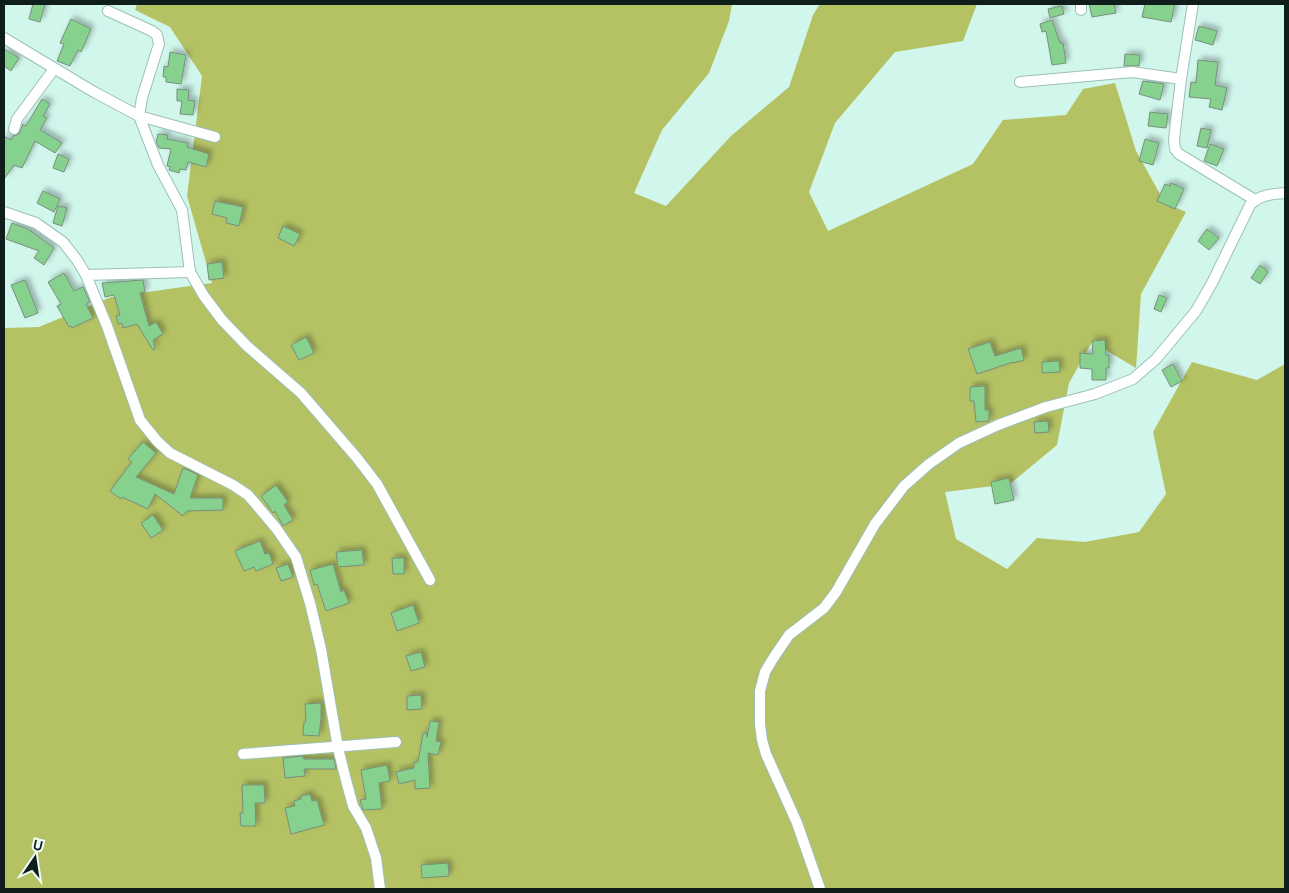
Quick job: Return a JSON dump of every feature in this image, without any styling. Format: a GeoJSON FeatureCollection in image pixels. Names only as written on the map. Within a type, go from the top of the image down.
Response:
{"type":"FeatureCollection","features":[{"type":"Feature","properties":{"kind":"street"},"geometry":{"type":"LineString","coordinates":[[1193,4],[1181,79],[1174,139],[1175,149],[1179,154],[1255,200]]}},
{"type":"Feature","properties":{"kind":"street"},"geometry":{"type":"LineString","coordinates":[[108,11],[152,31],[159,39],[142,98],[139,116],[158,165],[182,210],[190,272],[204,296],[222,320],[247,346],[301,393],[357,458],[377,484],[430,580]]}},
{"type":"Feature","properties":{"kind":"street"},"geometry":{"type":"LineString","coordinates":[[4,38],[54,69],[139,116],[216,137]]}},
{"type":"Feature","properties":{"kind":"street"},"geometry":{"type":"LineString","coordinates":[[14,129],[17,119],[54,69]]}},
{"type":"Feature","properties":{"kind":"street"},"geometry":{"type":"LineString","coordinates":[[1020,82],[1132,72],[1181,79]]}},
{"type":"Feature","properties":{"kind":"street"},"geometry":{"type":"LineString","coordinates":[[820,889],[797,823],[766,754],[762,740],[760,690],[765,672],[774,657],[789,635],[824,608],[836,592],[875,524],[904,486],[929,464],[959,443],[998,425],[1046,407],[1095,394],[1132,379],[1156,359],[1196,311],[1212,283],[1250,205],[1255,200],[1271,194],[1285,193]]}},
{"type":"Feature","properties":{"kind":"street"},"geometry":{"type":"LineString","coordinates":[[4,212],[36,224],[63,242],[77,260],[86,275],[107,326],[140,420],[157,441],[170,453],[233,485],[248,495],[276,528],[296,557],[321,649],[338,748],[353,806],[366,828],[376,858],[380,889]]}},
{"type":"Feature","properties":{"kind":"street"},"geometry":{"type":"LineString","coordinates":[[86,275],[190,272]]}},
{"type":"Feature","properties":{"kind":"street"},"geometry":{"type":"LineString","coordinates":[[243,754],[396,742]]}},
{"type":"Feature","properties":{"kind":"green space"},"geometry":{"type":"Polygon","coordinates":[[[137,4],[732,4],[729,21],[709,73],[662,130],[634,193],[666,206],[731,136],[789,87],[813,15],[820,4],[977,4],[963,41],[895,52],[835,123],[809,192],[828,231],[973,164],[1003,120],[1066,115],[1083,89],[1115,83],[1136,151],[1165,203],[1186,212],[1141,294],[1136,368],[1092,342],[1069,383],[1057,445],[1010,484],[945,492],[956,539],[1007,569],[1037,538],[1085,542],[1139,532],[1166,494],[1153,432],[1192,362],[1257,380],[1285,364],[1285,889],[4,889],[4,328],[39,327],[111,297],[212,283],[187,196],[202,76],[170,27],[135,10],[137,4]]]}},
{"type":"Feature","properties":{"kind":"building"},"geometry":{"type":"Polygon","coordinates":[[[33,4],[45,4],[40,22],[29,19],[33,4]]]}},
{"type":"Feature","properties":{"kind":"building"},"geometry":{"type":"Polygon","coordinates":[[[1089,4],[1114,4],[1116,13],[1092,17],[1089,4]]]}},
{"type":"Feature","properties":{"kind":"building"},"geometry":{"type":"Polygon","coordinates":[[[1145,4],[1175,4],[1171,22],[1142,17],[1145,4]]]}},
{"type":"Feature","properties":{"kind":"building"},"geometry":{"type":"Polygon","coordinates":[[[1062,6],[1064,14],[1050,18],[1048,9],[1062,6]]]}},
{"type":"Feature","properties":{"kind":"building"},"geometry":{"type":"Polygon","coordinates":[[[71,19],[91,29],[81,52],[78,50],[70,66],[57,61],[64,44],[60,43],[71,19]]]}},
{"type":"Feature","properties":{"kind":"building"},"geometry":{"type":"Polygon","coordinates":[[[1052,20],[1060,43],[1063,43],[1066,63],[1052,65],[1046,31],[1042,32],[1040,24],[1052,20]]]}},
{"type":"Feature","properties":{"kind":"building"},"geometry":{"type":"Polygon","coordinates":[[[1199,26],[1217,31],[1213,45],[1195,40],[1199,26]]]}},
{"type":"Feature","properties":{"kind":"building"},"geometry":{"type":"Polygon","coordinates":[[[4,49],[19,58],[11,71],[4,66],[4,49]]]}},
{"type":"Feature","properties":{"kind":"building"},"geometry":{"type":"Polygon","coordinates":[[[170,52],[186,55],[181,84],[166,82],[166,77],[163,77],[164,66],[168,67],[170,52]]]}},
{"type":"Feature","properties":{"kind":"building"},"geometry":{"type":"Polygon","coordinates":[[[1125,54],[1140,55],[1139,66],[1124,66],[1125,54]]]}},
{"type":"Feature","properties":{"kind":"building"},"geometry":{"type":"Polygon","coordinates":[[[1198,60],[1218,62],[1215,85],[1227,88],[1222,110],[1209,107],[1211,99],[1189,97],[1191,82],[1196,83],[1198,60]]]}},
{"type":"Feature","properties":{"kind":"building"},"geometry":{"type":"Polygon","coordinates":[[[1143,81],[1164,84],[1160,100],[1139,94],[1143,81]]]}},
{"type":"Feature","properties":{"kind":"building"},"geometry":{"type":"Polygon","coordinates":[[[177,89],[189,90],[188,100],[195,101],[193,115],[180,114],[182,101],[177,101],[177,89]]]}},
{"type":"Feature","properties":{"kind":"building"},"geometry":{"type":"Polygon","coordinates":[[[42,99],[50,104],[43,116],[47,118],[40,130],[62,143],[55,153],[35,141],[22,168],[14,165],[4,179],[4,136],[11,140],[13,136],[19,134],[23,124],[26,126],[42,99]]]}},
{"type":"Feature","properties":{"kind":"building"},"geometry":{"type":"Polygon","coordinates":[[[1150,112],[1168,114],[1166,128],[1148,126],[1150,112]]]}},
{"type":"Feature","properties":{"kind":"building"},"geometry":{"type":"Polygon","coordinates":[[[1201,128],[1211,130],[1207,148],[1197,146],[1201,128]]]}},
{"type":"Feature","properties":{"kind":"building"},"geometry":{"type":"Polygon","coordinates":[[[158,134],[168,135],[167,139],[188,143],[187,147],[209,154],[206,167],[188,162],[186,170],[180,169],[179,173],[169,170],[170,167],[167,166],[171,149],[159,148],[156,142],[158,134]]]}},
{"type":"Feature","properties":{"kind":"building"},"geometry":{"type":"Polygon","coordinates":[[[1145,139],[1159,143],[1153,165],[1139,161],[1145,139]]]}},
{"type":"Feature","properties":{"kind":"building"},"geometry":{"type":"Polygon","coordinates":[[[1210,144],[1224,149],[1217,166],[1204,161],[1210,144]]]}},
{"type":"Feature","properties":{"kind":"building"},"geometry":{"type":"Polygon","coordinates":[[[58,154],[69,159],[64,172],[53,168],[58,154]]]}},
{"type":"Feature","properties":{"kind":"building"},"geometry":{"type":"Polygon","coordinates":[[[1171,183],[1184,189],[1175,209],[1157,201],[1165,184],[1170,186],[1171,183]]]}},
{"type":"Feature","properties":{"kind":"building"},"geometry":{"type":"Polygon","coordinates":[[[43,191],[60,199],[54,212],[37,203],[43,191]]]}},
{"type":"Feature","properties":{"kind":"building"},"geometry":{"type":"Polygon","coordinates":[[[215,201],[243,207],[239,226],[226,223],[227,218],[212,214],[215,201]]]}},
{"type":"Feature","properties":{"kind":"building"},"geometry":{"type":"Polygon","coordinates":[[[58,206],[67,208],[62,226],[53,223],[58,206]]]}},
{"type":"Feature","properties":{"kind":"building"},"geometry":{"type":"Polygon","coordinates":[[[12,223],[28,229],[54,248],[44,265],[34,258],[39,251],[6,239],[12,223]]]}},
{"type":"Feature","properties":{"kind":"building"},"geometry":{"type":"Polygon","coordinates":[[[283,226],[300,234],[294,246],[278,238],[283,226]]]}},
{"type":"Feature","properties":{"kind":"building"},"geometry":{"type":"Polygon","coordinates":[[[1207,229],[1219,238],[1209,250],[1198,241],[1207,229]]]}},
{"type":"Feature","properties":{"kind":"building"},"geometry":{"type":"Polygon","coordinates":[[[222,262],[224,278],[209,280],[207,264],[222,262]]]}},
{"type":"Feature","properties":{"kind":"building"},"geometry":{"type":"Polygon","coordinates":[[[1260,265],[1268,272],[1260,284],[1251,278],[1260,265]]]}},
{"type":"Feature","properties":{"kind":"building"},"geometry":{"type":"Polygon","coordinates":[[[64,273],[74,291],[83,287],[90,302],[86,304],[93,318],[72,328],[71,326],[69,327],[57,306],[61,304],[48,282],[64,273]]]}},
{"type":"Feature","properties":{"kind":"building"},"geometry":{"type":"Polygon","coordinates":[[[25,280],[38,313],[25,318],[11,285],[25,280]]]}},
{"type":"Feature","properties":{"kind":"building"},"geometry":{"type":"Polygon","coordinates":[[[143,280],[145,292],[140,293],[149,326],[156,322],[163,334],[153,340],[155,349],[153,350],[137,324],[123,328],[122,323],[118,324],[116,316],[120,315],[114,295],[105,297],[102,283],[143,280]]]}},
{"type":"Feature","properties":{"kind":"building"},"geometry":{"type":"Polygon","coordinates":[[[1159,295],[1167,298],[1161,312],[1154,309],[1159,295]]]}},
{"type":"Feature","properties":{"kind":"building"},"geometry":{"type":"Polygon","coordinates":[[[306,337],[314,353],[299,360],[291,345],[306,337]]]}},
{"type":"Feature","properties":{"kind":"building"},"geometry":{"type":"Polygon","coordinates":[[[1105,340],[1106,355],[1109,355],[1109,368],[1106,368],[1106,380],[1092,380],[1092,369],[1080,368],[1080,353],[1093,354],[1092,341],[1105,340]]]}},
{"type":"Feature","properties":{"kind":"building"},"geometry":{"type":"Polygon","coordinates":[[[990,342],[995,356],[1021,348],[1024,360],[977,374],[968,349],[990,342]]]}},
{"type":"Feature","properties":{"kind":"building"},"geometry":{"type":"Polygon","coordinates":[[[1059,361],[1060,372],[1042,373],[1042,362],[1059,361]]]}},
{"type":"Feature","properties":{"kind":"building"},"geometry":{"type":"Polygon","coordinates":[[[1173,364],[1182,381],[1171,387],[1162,370],[1173,364]]]}},
{"type":"Feature","properties":{"kind":"building"},"geometry":{"type":"Polygon","coordinates":[[[985,386],[985,410],[989,410],[989,421],[976,422],[974,401],[970,401],[970,387],[985,386]]]}},
{"type":"Feature","properties":{"kind":"building"},"geometry":{"type":"Polygon","coordinates":[[[1048,421],[1049,432],[1035,433],[1034,422],[1048,421]]]}},
{"type":"Feature","properties":{"kind":"building"},"geometry":{"type":"Polygon","coordinates":[[[143,442],[156,453],[136,477],[174,494],[183,468],[198,475],[190,498],[223,498],[223,510],[187,511],[183,516],[155,494],[148,509],[122,497],[121,499],[110,491],[132,462],[128,459],[143,442]]]}},
{"type":"Feature","properties":{"kind":"building"},"geometry":{"type":"Polygon","coordinates":[[[1009,478],[1014,500],[995,504],[991,482],[1009,478]]]}},
{"type":"Feature","properties":{"kind":"building"},"geometry":{"type":"Polygon","coordinates":[[[276,485],[288,502],[284,505],[293,520],[283,526],[275,511],[273,513],[261,496],[276,485]]]}},
{"type":"Feature","properties":{"kind":"building"},"geometry":{"type":"Polygon","coordinates":[[[153,515],[163,530],[151,538],[141,523],[153,515]]]}},
{"type":"Feature","properties":{"kind":"building"},"geometry":{"type":"Polygon","coordinates":[[[260,541],[265,554],[269,553],[273,564],[256,571],[254,567],[244,571],[235,551],[260,541]]]}},
{"type":"Feature","properties":{"kind":"building"},"geometry":{"type":"Polygon","coordinates":[[[362,550],[364,565],[338,567],[336,552],[362,550]]]}},
{"type":"Feature","properties":{"kind":"building"},"geometry":{"type":"Polygon","coordinates":[[[392,558],[404,558],[404,574],[393,574],[392,558]]]}},
{"type":"Feature","properties":{"kind":"building"},"geometry":{"type":"Polygon","coordinates":[[[288,564],[293,577],[281,581],[276,568],[288,564]]]}},
{"type":"Feature","properties":{"kind":"building"},"geometry":{"type":"Polygon","coordinates":[[[333,564],[341,592],[344,590],[349,603],[326,611],[317,584],[314,585],[310,570],[333,564]]]}},
{"type":"Feature","properties":{"kind":"building"},"geometry":{"type":"Polygon","coordinates":[[[413,605],[419,623],[397,631],[391,613],[413,605]]]}},
{"type":"Feature","properties":{"kind":"building"},"geometry":{"type":"Polygon","coordinates":[[[421,652],[425,667],[411,671],[406,656],[421,652]]]}},
{"type":"Feature","properties":{"kind":"building"},"geometry":{"type":"Polygon","coordinates":[[[421,695],[422,709],[407,710],[407,696],[421,695]]]}},
{"type":"Feature","properties":{"kind":"building"},"geometry":{"type":"Polygon","coordinates":[[[321,703],[319,736],[303,735],[304,722],[306,722],[305,704],[321,703]]]}},
{"type":"Feature","properties":{"kind":"building"},"geometry":{"type":"Polygon","coordinates":[[[430,721],[439,722],[436,741],[441,742],[438,755],[428,753],[430,788],[415,789],[415,780],[399,784],[396,772],[414,768],[414,762],[418,762],[423,733],[427,733],[427,737],[430,721]]]}},
{"type":"Feature","properties":{"kind":"building"},"geometry":{"type":"Polygon","coordinates":[[[303,756],[304,759],[334,759],[336,769],[304,769],[305,776],[285,778],[283,758],[303,756]]]}},
{"type":"Feature","properties":{"kind":"building"},"geometry":{"type":"Polygon","coordinates":[[[387,765],[390,781],[379,783],[382,809],[363,810],[360,800],[366,799],[361,770],[387,765]]]}},
{"type":"Feature","properties":{"kind":"building"},"geometry":{"type":"Polygon","coordinates":[[[242,785],[264,785],[265,803],[255,803],[256,826],[241,826],[240,813],[243,813],[242,785]]]}},
{"type":"Feature","properties":{"kind":"building"},"geometry":{"type":"Polygon","coordinates":[[[310,794],[312,801],[317,800],[324,825],[291,834],[285,808],[295,806],[294,801],[301,799],[301,796],[310,794]]]}},
{"type":"Feature","properties":{"kind":"building"},"geometry":{"type":"Polygon","coordinates":[[[448,863],[449,876],[422,878],[421,865],[448,863]]]}}]}
